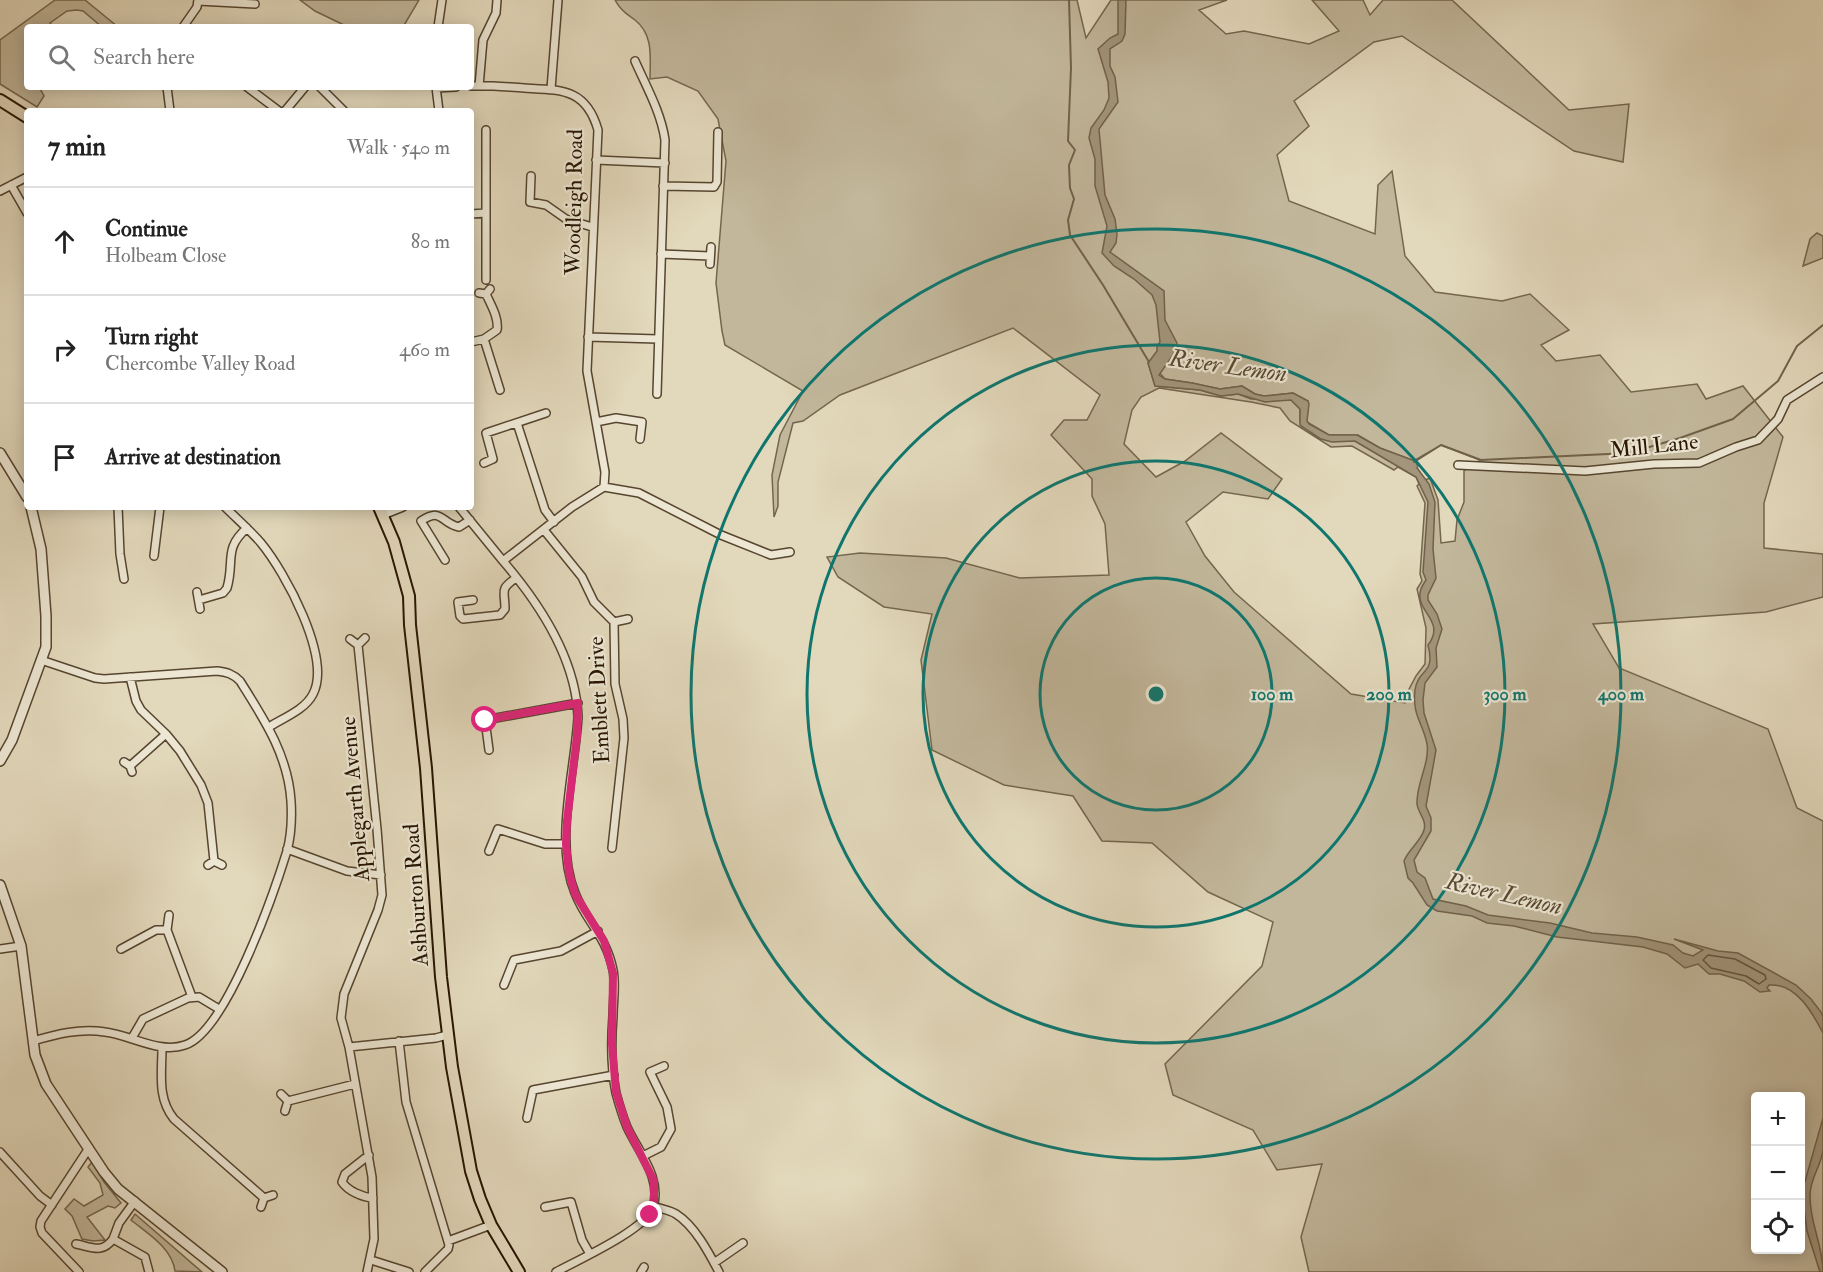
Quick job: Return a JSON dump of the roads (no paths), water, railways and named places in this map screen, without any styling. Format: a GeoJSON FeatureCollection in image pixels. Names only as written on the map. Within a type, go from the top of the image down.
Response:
{"type":"FeatureCollection","features":[{"type":"Feature","properties":{"kind":"main road"},"geometry":{"type":"LineString","coordinates":[[0,100],[24,115]]}},
{"type":"Feature","properties":{"kind":"main road","name":"Ashburton Road"},"geometry":{"type":"LineString","coordinates":[[381,511],[394,542],[409,596],[410,625],[426,768],[447,1035],[471,1171],[491,1225],[519,1272]]}},
{"type":"Feature","properties":{"kind":"street"},"geometry":{"type":"LineString","coordinates":[[438,24],[442,0]]}},
{"type":"Feature","properties":{"kind":"street"},"geometry":{"type":"LineString","coordinates":[[475,86],[483,40],[495,13],[497,0]]}},
{"type":"Feature","properties":{"kind":"street"},"geometry":{"type":"LineString","coordinates":[[551,89],[558,0]]}},
{"type":"Feature","properties":{"kind":"street"},"geometry":{"type":"LineString","coordinates":[[185,24],[197,7],[198,1],[255,3]]}},
{"type":"Feature","properties":{"kind":"street"},"geometry":{"type":"LineString","coordinates":[[635,61],[663,129],[665,163],[657,394]]}},
{"type":"Feature","properties":{"kind":"street","name":"Woodleigh Road"},"geometry":{"type":"LineString","coordinates":[[475,86],[563,90],[581,100],[593,114],[598,130],[587,371],[605,472],[604,487]]}},
{"type":"Feature","properties":{"kind":"street"},"geometry":{"type":"LineString","coordinates":[[167,90],[170,108]]}},
{"type":"Feature","properties":{"kind":"street"},"geometry":{"type":"LineString","coordinates":[[251,90],[275,108]]}},
{"type":"Feature","properties":{"kind":"street"},"geometry":{"type":"LineString","coordinates":[[288,108],[302,90]]}},
{"type":"Feature","properties":{"kind":"street"},"geometry":{"type":"LineString","coordinates":[[323,90],[342,108]]}},
{"type":"Feature","properties":{"kind":"street"},"geometry":{"type":"LineString","coordinates":[[436,90],[439,108]]}},
{"type":"Feature","properties":{"kind":"street"},"geometry":{"type":"LineString","coordinates":[[486,130],[486,280]]}},
{"type":"Feature","properties":{"kind":"street"},"geometry":{"type":"LineString","coordinates":[[663,186],[714,186],[717,182],[718,132]]}},
{"type":"Feature","properties":{"kind":"street"},"geometry":{"type":"LineString","coordinates":[[596,160],[665,163]]}},
{"type":"Feature","properties":{"kind":"street"},"geometry":{"type":"LineString","coordinates":[[531,176],[530,202],[546,205],[566,219],[592,227]]}},
{"type":"Feature","properties":{"kind":"street"},"geometry":{"type":"LineString","coordinates":[[0,191],[24,178]]}},
{"type":"Feature","properties":{"kind":"street"},"geometry":{"type":"LineString","coordinates":[[11,185],[24,208]]}},
{"type":"Feature","properties":{"kind":"street"},"geometry":{"type":"LineString","coordinates":[[474,214],[485,213]]}},
{"type":"Feature","properties":{"kind":"street"},"geometry":{"type":"LineString","coordinates":[[661,254],[710,260],[711,247]]}},
{"type":"Feature","properties":{"kind":"street"},"geometry":{"type":"LineString","coordinates":[[474,341],[484,339],[497,330],[498,325],[485,292]]}},
{"type":"Feature","properties":{"kind":"street"},"geometry":{"type":"LineString","coordinates":[[588,337],[658,339]]}},
{"type":"Feature","properties":{"kind":"street"},"geometry":{"type":"LineString","coordinates":[[484,339],[500,390]]}},
{"type":"Feature","properties":{"kind":"street"},"geometry":{"type":"LineString","coordinates":[[647,372],[657,373]]}},
{"type":"Feature","properties":{"kind":"street","name":"Mill Lane"},"geometry":{"type":"LineString","coordinates":[[1458,465],[1585,471],[1654,464],[1699,463],[1758,440],[1778,419],[1787,400],[1823,376]]}},
{"type":"Feature","properties":{"kind":"street"},"geometry":{"type":"LineString","coordinates":[[484,464],[493,459],[486,434],[546,413]]}},
{"type":"Feature","properties":{"kind":"street"},"geometry":{"type":"LineString","coordinates":[[640,439],[642,422],[646,414]]}},
{"type":"Feature","properties":{"kind":"street"},"geometry":{"type":"LineString","coordinates":[[596,422],[616,418],[642,422]]}},
{"type":"Feature","properties":{"kind":"street"},"geometry":{"type":"LineString","coordinates":[[517,423],[545,510],[554,522]]}},
{"type":"Feature","properties":{"kind":"street"},"geometry":{"type":"LineString","coordinates":[[0,453],[24,492]]}},
{"type":"Feature","properties":{"kind":"street"},"geometry":{"type":"LineString","coordinates":[[503,561],[572,507],[604,487],[639,493],[721,535],[771,555],[790,552]]}},
{"type":"Feature","properties":{"kind":"street"},"geometry":{"type":"LineString","coordinates":[[0,761],[12,740],[42,660],[47,635],[41,549],[32,510]]}},
{"type":"Feature","properties":{"kind":"street"},"geometry":{"type":"LineString","coordinates":[[118,510],[120,554],[124,579]]}},
{"type":"Feature","properties":{"kind":"street"},"geometry":{"type":"LineString","coordinates":[[154,556],[160,510]]}},
{"type":"Feature","properties":{"kind":"street"},"geometry":{"type":"LineString","coordinates":[[228,510],[247,528],[274,561],[291,588],[310,637],[317,665],[316,687],[312,696],[296,711],[269,727]]}},
{"type":"Feature","properties":{"kind":"street"},"geometry":{"type":"LineString","coordinates":[[462,510],[534,602],[558,642],[573,680],[578,703],[577,736],[566,844],[569,873],[575,894],[598,931],[608,953],[613,973],[612,1044],[616,1092],[627,1127],[654,1181],[654,1206],[650,1215],[636,1228],[556,1272]]}},
{"type":"Feature","properties":{"kind":"street"},"geometry":{"type":"LineString","coordinates":[[445,560],[421,522],[432,515],[440,515],[453,526],[459,527],[470,520]]}},
{"type":"Feature","properties":{"kind":"street"},"geometry":{"type":"LineString","coordinates":[[198,600],[223,593],[228,588],[232,544],[236,537],[247,528]]}},
{"type":"Feature","properties":{"kind":"street","name":"Emblett Drive"},"geometry":{"type":"LineString","coordinates":[[544,530],[582,577],[594,602],[614,622],[615,684],[623,719],[624,738],[612,848]]}},
{"type":"Feature","properties":{"kind":"street"},"geometry":{"type":"LineString","coordinates":[[473,600],[458,602],[462,619],[500,615],[505,609],[502,594],[504,588],[516,578]]}},
{"type":"Feature","properties":{"kind":"street"},"geometry":{"type":"LineString","coordinates":[[197,592],[200,609]]}},
{"type":"Feature","properties":{"kind":"street","name":"Emblett Drive"},"geometry":{"type":"LineString","coordinates":[[614,622],[628,619]]}},
{"type":"Feature","properties":{"kind":"street"},"geometry":{"type":"LineString","coordinates":[[350,639],[358,645],[365,638]]}},
{"type":"Feature","properties":{"kind":"street","name":"Applegarth Avenue"},"geometry":{"type":"LineString","coordinates":[[358,645],[382,895],[341,1004],[341,1018],[349,1047],[369,1155],[375,1220],[368,1272]]}},
{"type":"Feature","properties":{"kind":"street"},"geometry":{"type":"LineString","coordinates":[[33,1041],[62,1033],[105,1032],[162,1047],[175,1048],[187,1045],[201,1036],[217,1016],[239,977],[287,849],[291,820],[289,781],[283,758],[269,727],[240,681],[226,672],[94,678],[42,660]]}},
{"type":"Feature","properties":{"kind":"street"},"geometry":{"type":"LineString","coordinates":[[130,677],[136,701],[141,710],[166,734],[191,766],[204,794],[212,830],[211,863],[222,865]]}},
{"type":"Feature","properties":{"kind":"street"},"geometry":{"type":"LineString","coordinates":[[489,750],[485,720],[578,703]]}},
{"type":"Feature","properties":{"kind":"street"},"geometry":{"type":"LineString","coordinates":[[129,766],[166,734]]}},
{"type":"Feature","properties":{"kind":"street"},"geometry":{"type":"LineString","coordinates":[[489,851],[498,829],[545,844],[566,844]]}},
{"type":"Feature","properties":{"kind":"street"},"geometry":{"type":"LineString","coordinates":[[287,849],[347,871],[381,875]]}},
{"type":"Feature","properties":{"kind":"street"},"geometry":{"type":"LineString","coordinates":[[0,885],[21,946],[33,1041],[39,1068],[46,1084],[118,1189],[222,1272]]}},
{"type":"Feature","properties":{"kind":"street"},"geometry":{"type":"LineString","coordinates":[[169,915],[167,930],[192,997]]}},
{"type":"Feature","properties":{"kind":"street"},"geometry":{"type":"LineString","coordinates":[[121,949],[156,930],[167,930]]}},
{"type":"Feature","properties":{"kind":"street"},"geometry":{"type":"LineString","coordinates":[[504,986],[514,960],[561,951],[598,931]]}},
{"type":"Feature","properties":{"kind":"street"},"geometry":{"type":"LineString","coordinates":[[0,950],[21,946]]}},
{"type":"Feature","properties":{"kind":"street"},"geometry":{"type":"LineString","coordinates":[[132,1038],[143,1019],[192,997],[199,997],[219,1009]]}},
{"type":"Feature","properties":{"kind":"street"},"geometry":{"type":"LineString","coordinates":[[349,1047],[447,1035]]}},
{"type":"Feature","properties":{"kind":"street"},"geometry":{"type":"LineString","coordinates":[[399,1041],[406,1102],[448,1241],[448,1248],[425,1272]]}},
{"type":"Feature","properties":{"kind":"street"},"geometry":{"type":"LineString","coordinates":[[162,1047],[163,1101],[167,1110],[174,1119],[264,1198]]}},
{"type":"Feature","properties":{"kind":"street"},"geometry":{"type":"LineString","coordinates":[[643,1156],[661,1148],[671,1130],[667,1107],[650,1072],[664,1066]]}},
{"type":"Feature","properties":{"kind":"street"},"geometry":{"type":"LineString","coordinates":[[527,1118],[533,1090],[614,1075]]}},
{"type":"Feature","properties":{"kind":"street"},"geometry":{"type":"LineString","coordinates":[[288,1101],[355,1084]]}},
{"type":"Feature","properties":{"kind":"street"},"geometry":{"type":"LineString","coordinates":[[281,1094],[288,1101]]}},
{"type":"Feature","properties":{"kind":"street"},"geometry":{"type":"LineString","coordinates":[[285,1111],[288,1101]]}},
{"type":"Feature","properties":{"kind":"street"},"geometry":{"type":"LineString","coordinates":[[79,1272],[42,1233],[40,1227],[41,1221],[89,1148]]}},
{"type":"Feature","properties":{"kind":"street"},"geometry":{"type":"LineString","coordinates":[[0,1152],[40,1196],[52,1205]]}},
{"type":"Feature","properties":{"kind":"street"},"geometry":{"type":"LineString","coordinates":[[369,1155],[345,1174],[342,1182],[352,1190],[373,1198]]}},
{"type":"Feature","properties":{"kind":"street"},"geometry":{"type":"LineString","coordinates":[[264,1198],[273,1195]]}},
{"type":"Feature","properties":{"kind":"street"},"geometry":{"type":"LineString","coordinates":[[261,1207],[264,1198]]}},
{"type":"Feature","properties":{"kind":"street"},"geometry":{"type":"LineString","coordinates":[[76,1244],[100,1249],[107,1247],[119,1223],[135,1201]]}},
{"type":"Feature","properties":{"kind":"street"},"geometry":{"type":"LineString","coordinates":[[545,1207],[571,1202],[582,1240],[590,1254]]}},
{"type":"Feature","properties":{"kind":"street"},"geometry":{"type":"LineString","coordinates":[[654,1206],[675,1213],[690,1227],[719,1272]]}},
{"type":"Feature","properties":{"kind":"street"},"geometry":{"type":"LineString","coordinates":[[448,1241],[491,1225]]}},
{"type":"Feature","properties":{"kind":"street"},"geometry":{"type":"LineString","coordinates":[[113,1239],[145,1257],[149,1272]]}},
{"type":"Feature","properties":{"kind":"street"},"geometry":{"type":"LineString","coordinates":[[714,1263],[743,1243]]}},
{"type":"Feature","properties":{"kind":"street"},"geometry":{"type":"LineString","coordinates":[[371,1260],[409,1272]]}},
{"type":"Feature","properties":{"kind":"water"},"geometry":{"type":"Polygon","coordinates":[[[1118,0],[1126,0],[1125,34],[1122,41],[1110,49],[1110,66],[1115,77],[1118,102],[1099,129],[1105,195],[1115,219],[1117,234],[1116,243],[1110,252],[1164,291],[1165,320],[1177,343],[1173,355],[1159,375],[1165,379],[1220,389],[1242,386],[1255,394],[1264,396],[1293,393],[1308,401],[1307,421],[1309,424],[1329,435],[1357,435],[1380,448],[1415,461],[1417,468],[1429,484],[1435,502],[1433,549],[1436,578],[1428,600],[1437,614],[1442,629],[1436,648],[1437,667],[1425,683],[1423,700],[1424,713],[1436,750],[1426,806],[1431,818],[1431,831],[1414,860],[1417,872],[1425,878],[1433,899],[1466,906],[1488,915],[1550,923],[1592,933],[1637,937],[1673,945],[1683,953],[1693,956],[1703,950],[1674,939],[1718,951],[1738,953],[1796,985],[1811,999],[1823,1017],[1823,1033],[1802,1000],[1779,986],[1769,985],[1767,988],[1770,991],[1760,992],[1744,981],[1720,974],[1709,974],[1698,964],[1685,968],[1667,954],[1643,947],[1557,937],[1514,926],[1487,923],[1472,916],[1437,911],[1427,905],[1408,878],[1404,861],[1420,838],[1425,826],[1417,804],[1417,796],[1427,759],[1427,744],[1416,713],[1414,699],[1419,678],[1430,662],[1428,645],[1434,629],[1421,604],[1420,597],[1426,580],[1423,572],[1428,502],[1416,477],[1355,441],[1332,442],[1321,439],[1300,425],[1300,409],[1291,400],[1265,402],[1238,394],[1221,396],[1200,390],[1155,386],[1148,363],[1157,351],[1160,342],[1156,305],[1152,295],[1114,266],[1102,253],[1107,226],[1095,186],[1095,159],[1089,138],[1091,128],[1104,110],[1109,98],[1108,82],[1098,49],[1118,34],[1118,0]]]}},
{"type":"Feature","properties":{"kind":"water"},"geometry":{"type":"Polygon","coordinates":[[[1823,1118],[1823,1150],[1812,1183],[1810,1205],[1821,1252],[1823,1272],[1820,1272],[1807,1231],[1805,1181],[1823,1118]]]}},
{"type":"Feature","properties":{"kind":"waterway"},"geometry":{"type":"LineString","coordinates":[[1069,0],[1071,68],[1068,141],[1075,150],[1069,165],[1070,188],[1074,199],[1068,220],[1070,235],[1149,362]]}},
{"type":"Feature","properties":{"kind":"waterway"},"geometry":{"type":"LineString","coordinates":[[1414,462],[1441,445],[1481,460],[1629,453],[1680,438],[1733,419],[1778,381],[1797,346],[1823,325]]}},
{"type":"Feature","properties":{"kind":"water label","name":"River Lemon"},"geometry":{"type":"Point","coordinates":[1228,366]}},
{"type":"Feature","properties":{"kind":"water label","name":"River Lemon"},"geometry":{"type":"Point","coordinates":[1504,894]}}]}
